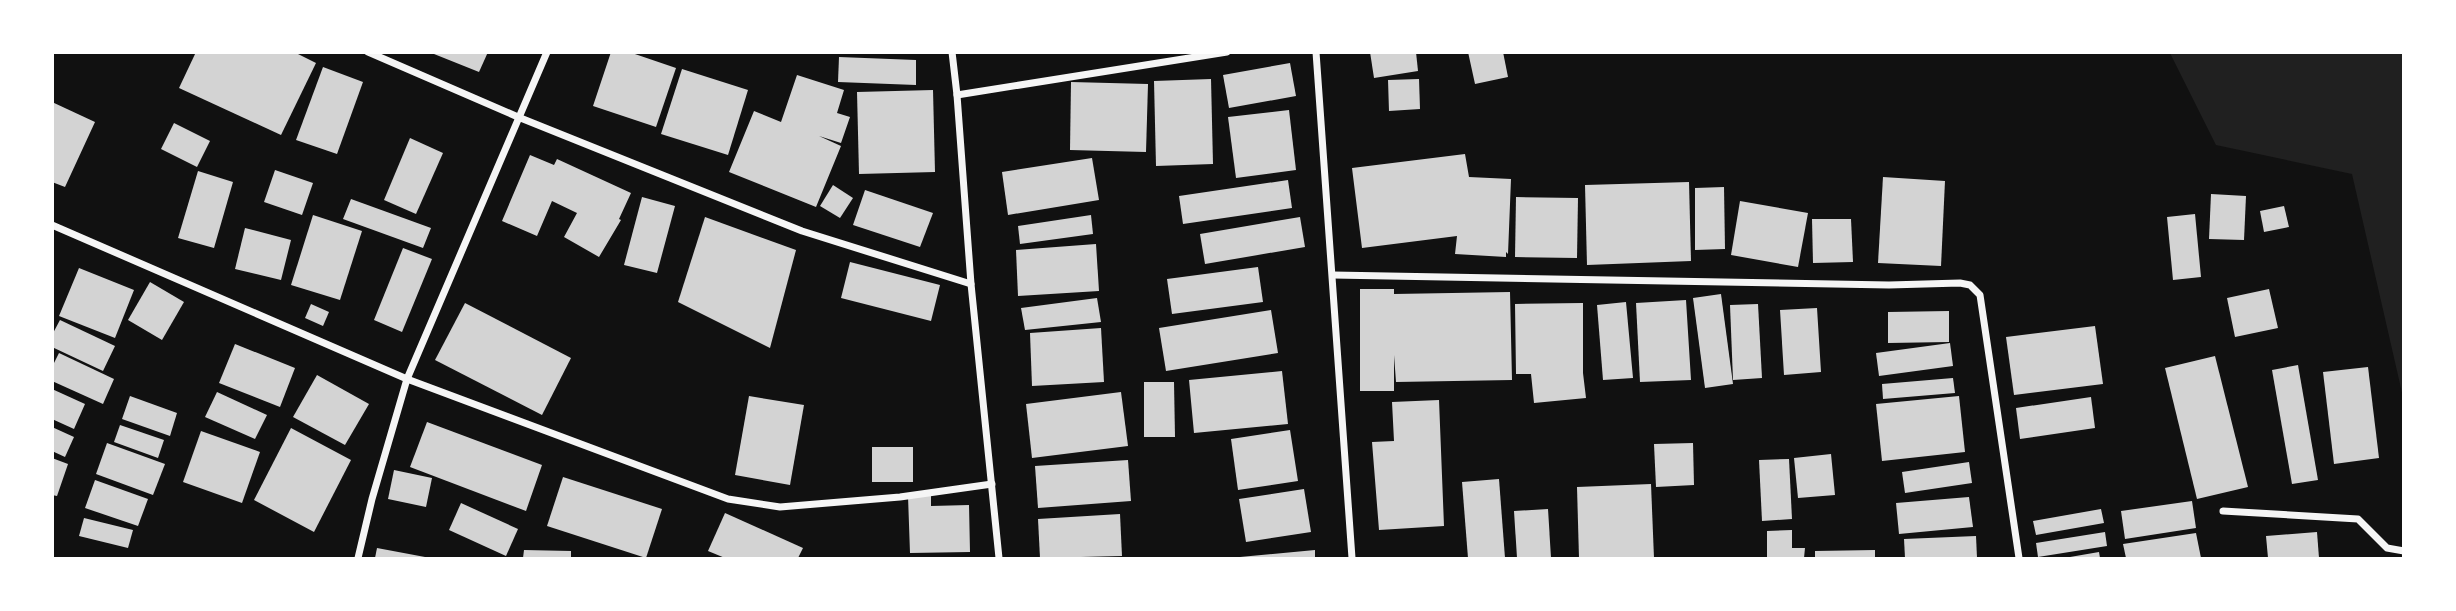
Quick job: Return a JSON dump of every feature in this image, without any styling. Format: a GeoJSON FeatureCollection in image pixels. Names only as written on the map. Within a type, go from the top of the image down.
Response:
{"type":"FeatureCollection","features":[{"type":"Feature","properties":{"kind":"street"},"geometry":{"type":"LineString","coordinates":[[368,52],[518,117],[802,231],[971,284]]}},
{"type":"Feature","properties":{"kind":"street"},"geometry":{"type":"LineString","coordinates":[[358,558],[407,379],[547,52]]}},
{"type":"Feature","properties":{"kind":"street"},"geometry":{"type":"LineString","coordinates":[[952,52],[971,284],[999,558]]}},
{"type":"Feature","properties":{"kind":"street"},"geometry":{"type":"LineString","coordinates":[[957,95],[1227,52]]}},
{"type":"Feature","properties":{"kind":"street"},"geometry":{"type":"LineString","coordinates":[[1316,52],[1352,558]]}},
{"type":"Feature","properties":{"kind":"street"},"geometry":{"type":"LineString","coordinates":[[52,225],[407,379],[728,499],[780,507],[900,497],[992,484]]}},
{"type":"Feature","properties":{"kind":"street"},"geometry":{"type":"LineString","coordinates":[[1333,275],[1970,285],[1980,295],[2019,558]]}},
{"type":"Feature","properties":{"kind":"street"},"geometry":{"type":"LineString","coordinates":[[2223,511],[2358,519],[2387,548],[2403,551]]}},
{"type":"Feature","properties":{"kind":"shaded area"},"geometry":{"type":"Polygon","coordinates":[[[2170,53],[2403,53],[2403,397],[2352,174],[2216,145],[2170,53]]]}},
{"type":"Feature","properties":{"kind":"building"},"geometry":{"type":"Polygon","coordinates":[[[196,52],[294,52],[316,63],[281,135],[179,88],[196,52]]]}},
{"type":"Feature","properties":{"kind":"building"},"geometry":{"type":"Polygon","coordinates":[[[429,52],[488,52],[479,72],[429,52]]]}},
{"type":"Feature","properties":{"kind":"building"},"geometry":{"type":"Polygon","coordinates":[[[611,52],[629,52],[676,68],[656,127],[593,106],[611,52]]]}},
{"type":"Feature","properties":{"kind":"building"},"geometry":{"type":"Polygon","coordinates":[[[1370,52],[1416,52],[1418,71],[1374,78],[1370,52]]]}},
{"type":"Feature","properties":{"kind":"building"},"geometry":{"type":"Polygon","coordinates":[[[1468,52],[1503,52],[1508,77],[1475,84],[1468,52]]]}},
{"type":"Feature","properties":{"kind":"building"},"geometry":{"type":"Polygon","coordinates":[[[839,57],[916,60],[916,85],[838,82],[839,57]]]}},
{"type":"Feature","properties":{"kind":"building"},"geometry":{"type":"Polygon","coordinates":[[[1290,63],[1296,96],[1229,108],[1223,75],[1290,63]]]}},
{"type":"Feature","properties":{"kind":"building"},"geometry":{"type":"Polygon","coordinates":[[[323,67],[363,82],[337,154],[296,140],[323,67]]]}},
{"type":"Feature","properties":{"kind":"building"},"geometry":{"type":"Polygon","coordinates":[[[682,69],[748,90],[728,155],[661,134],[682,69]]]}},
{"type":"Feature","properties":{"kind":"building"},"geometry":{"type":"Polygon","coordinates":[[[797,75],[844,90],[837,113],[850,117],[841,143],[819,136],[841,146],[816,207],[729,172],[754,111],[781,122],[797,75]]]}},
{"type":"Feature","properties":{"kind":"building"},"geometry":{"type":"Polygon","coordinates":[[[1211,79],[1213,164],[1156,166],[1154,81],[1211,79]]]}},
{"type":"Feature","properties":{"kind":"building"},"geometry":{"type":"Polygon","coordinates":[[[1419,79],[1420,109],[1389,111],[1388,80],[1419,79]]]}},
{"type":"Feature","properties":{"kind":"building"},"geometry":{"type":"Polygon","coordinates":[[[1071,82],[1148,84],[1146,152],[1070,150],[1071,82]]]}},
{"type":"Feature","properties":{"kind":"building"},"geometry":{"type":"Polygon","coordinates":[[[933,90],[935,172],[859,174],[857,92],[933,90]]]}},
{"type":"Feature","properties":{"kind":"building"},"geometry":{"type":"Polygon","coordinates":[[[52,102],[95,122],[65,187],[52,182],[52,102]]]}},
{"type":"Feature","properties":{"kind":"building"},"geometry":{"type":"Polygon","coordinates":[[[1289,110],[1296,170],[1236,178],[1228,117],[1289,110]]]}},
{"type":"Feature","properties":{"kind":"building"},"geometry":{"type":"Polygon","coordinates":[[[174,123],[210,141],[197,167],[161,149],[174,123]]]}},
{"type":"Feature","properties":{"kind":"building"},"geometry":{"type":"Polygon","coordinates":[[[410,138],[443,153],[416,214],[384,200],[410,138]]]}},
{"type":"Feature","properties":{"kind":"building"},"geometry":{"type":"Polygon","coordinates":[[[1465,154],[1469,177],[1511,179],[1506,257],[1455,254],[1457,236],[1362,248],[1352,168],[1465,154]]]}},
{"type":"Feature","properties":{"kind":"building"},"geometry":{"type":"Polygon","coordinates":[[[530,155],[554,165],[557,159],[631,193],[619,219],[621,220],[599,257],[564,237],[577,213],[552,201],[537,236],[502,221],[530,155]]]}},
{"type":"Feature","properties":{"kind":"building"},"geometry":{"type":"Polygon","coordinates":[[[1092,158],[1099,200],[1008,215],[1002,172],[1092,158]]]}},
{"type":"Feature","properties":{"kind":"building"},"geometry":{"type":"Polygon","coordinates":[[[275,170],[313,183],[302,215],[264,202],[275,170]]]}},
{"type":"Feature","properties":{"kind":"building"},"geometry":{"type":"Polygon","coordinates":[[[198,171],[233,182],[214,248],[178,238],[198,171]]]}},
{"type":"Feature","properties":{"kind":"building"},"geometry":{"type":"Polygon","coordinates":[[[1883,177],[1945,181],[1941,266],[1878,263],[1883,177]]]}},
{"type":"Feature","properties":{"kind":"building"},"geometry":{"type":"Polygon","coordinates":[[[1288,180],[1292,208],[1183,224],[1179,196],[1288,180]]]}},
{"type":"Feature","properties":{"kind":"building"},"geometry":{"type":"Polygon","coordinates":[[[1689,182],[1691,261],[1587,265],[1585,185],[1689,182]]]}},
{"type":"Feature","properties":{"kind":"building"},"geometry":{"type":"Polygon","coordinates":[[[833,185],[853,198],[840,218],[820,206],[833,185]]]}},
{"type":"Feature","properties":{"kind":"building"},"geometry":{"type":"Polygon","coordinates":[[[1724,187],[1725,249],[1695,250],[1695,188],[1724,187]]]}},
{"type":"Feature","properties":{"kind":"building"},"geometry":{"type":"Polygon","coordinates":[[[865,190],[933,213],[920,247],[853,225],[865,190]]]}},
{"type":"Feature","properties":{"kind":"building"},"geometry":{"type":"Polygon","coordinates":[[[2211,194],[2246,196],[2244,240],[2209,239],[2211,194]]]}},
{"type":"Feature","properties":{"kind":"building"},"geometry":{"type":"Polygon","coordinates":[[[642,197],[675,206],[657,273],[624,265],[642,197]]]}},
{"type":"Feature","properties":{"kind":"building"},"geometry":{"type":"Polygon","coordinates":[[[1516,197],[1578,198],[1577,258],[1515,257],[1516,197]]]}},
{"type":"Feature","properties":{"kind":"building"},"geometry":{"type":"Polygon","coordinates":[[[351,199],[431,228],[423,248],[343,219],[351,199]]]}},
{"type":"Feature","properties":{"kind":"building"},"geometry":{"type":"Polygon","coordinates":[[[1740,201],[1808,213],[1798,267],[1731,255],[1740,201]]]}},
{"type":"Feature","properties":{"kind":"building"},"geometry":{"type":"Polygon","coordinates":[[[2284,206],[2289,227],[2264,232],[2260,211],[2284,206]]]}},
{"type":"Feature","properties":{"kind":"building"},"geometry":{"type":"Polygon","coordinates":[[[2195,214],[2201,277],[2173,280],[2167,217],[2195,214]]]}},
{"type":"Feature","properties":{"kind":"building"},"geometry":{"type":"Polygon","coordinates":[[[313,215],[362,231],[340,300],[291,285],[313,215]]]}},
{"type":"Feature","properties":{"kind":"building"},"geometry":{"type":"Polygon","coordinates":[[[1091,215],[1093,234],[1020,244],[1018,226],[1091,215]]]}},
{"type":"Feature","properties":{"kind":"building"},"geometry":{"type":"Polygon","coordinates":[[[705,217],[796,250],[770,348],[678,302],[705,217]]]}},
{"type":"Feature","properties":{"kind":"building"},"geometry":{"type":"Polygon","coordinates":[[[1300,217],[1305,247],[1205,264],[1200,234],[1300,217]]]}},
{"type":"Feature","properties":{"kind":"building"},"geometry":{"type":"Polygon","coordinates":[[[1812,219],[1851,219],[1853,262],[1813,263],[1812,219]]]}},
{"type":"Feature","properties":{"kind":"building"},"geometry":{"type":"Polygon","coordinates":[[[245,228],[291,240],[281,280],[235,269],[245,228]]]}},
{"type":"Feature","properties":{"kind":"building"},"geometry":{"type":"Polygon","coordinates":[[[1096,244],[1099,291],[1018,296],[1016,250],[1096,244]]]}},
{"type":"Feature","properties":{"kind":"building"},"geometry":{"type":"Polygon","coordinates":[[[403,248],[432,259],[402,332],[374,320],[403,248]]]}},
{"type":"Feature","properties":{"kind":"building"},"geometry":{"type":"Polygon","coordinates":[[[850,262],[940,285],[931,321],[841,298],[850,262]]]}},
{"type":"Feature","properties":{"kind":"building"},"geometry":{"type":"Polygon","coordinates":[[[1258,267],[1263,302],[1172,314],[1167,279],[1258,267]]]}},
{"type":"Feature","properties":{"kind":"building"},"geometry":{"type":"Polygon","coordinates":[[[79,268],[134,290],[115,338],[59,316],[79,268]]]}},
{"type":"Feature","properties":{"kind":"building"},"geometry":{"type":"Polygon","coordinates":[[[150,282],[184,302],[162,340],[128,320],[150,282]]]}},
{"type":"Feature","properties":{"kind":"building"},"geometry":{"type":"Polygon","coordinates":[[[1360,289],[1394,289],[1394,294],[1510,292],[1512,380],[1396,382],[1394,355],[1394,391],[1360,391],[1360,289]]]}},
{"type":"Feature","properties":{"kind":"building"},"geometry":{"type":"Polygon","coordinates":[[[2269,289],[2278,328],[2235,337],[2227,298],[2269,289]]]}},
{"type":"Feature","properties":{"kind":"building"},"geometry":{"type":"Polygon","coordinates":[[[1721,294],[1733,384],[1705,388],[1693,298],[1721,294]]]}},
{"type":"Feature","properties":{"kind":"building"},"geometry":{"type":"Polygon","coordinates":[[[1097,298],[1101,322],[1025,330],[1021,308],[1097,298]]]}},
{"type":"Feature","properties":{"kind":"building"},"geometry":{"type":"Polygon","coordinates":[[[1686,300],[1691,380],[1640,382],[1636,303],[1686,300]]]}},
{"type":"Feature","properties":{"kind":"building"},"geometry":{"type":"Polygon","coordinates":[[[1626,302],[1633,378],[1603,380],[1597,305],[1626,302]]]}},
{"type":"Feature","properties":{"kind":"building"},"geometry":{"type":"Polygon","coordinates":[[[465,303],[571,358],[542,415],[435,360],[465,303]]]}},
{"type":"Feature","properties":{"kind":"building"},"geometry":{"type":"Polygon","coordinates":[[[1583,303],[1583,373],[1586,398],[1534,403],[1531,374],[1516,374],[1515,304],[1583,303]]]}},
{"type":"Feature","properties":{"kind":"building"},"geometry":{"type":"Polygon","coordinates":[[[311,304],[329,312],[323,326],[305,318],[311,304]]]}},
{"type":"Feature","properties":{"kind":"building"},"geometry":{"type":"Polygon","coordinates":[[[1758,304],[1762,378],[1733,380],[1730,305],[1758,304]]]}},
{"type":"Feature","properties":{"kind":"building"},"geometry":{"type":"Polygon","coordinates":[[[1817,308],[1821,372],[1784,375],[1780,310],[1817,308]]]}},
{"type":"Feature","properties":{"kind":"building"},"geometry":{"type":"Polygon","coordinates":[[[1271,310],[1278,353],[1166,371],[1159,328],[1271,310]]]}},
{"type":"Feature","properties":{"kind":"building"},"geometry":{"type":"Polygon","coordinates":[[[1949,311],[1949,342],[1888,343],[1888,312],[1949,311]]]}},
{"type":"Feature","properties":{"kind":"building"},"geometry":{"type":"Polygon","coordinates":[[[60,320],[115,346],[103,371],[52,347],[52,335],[60,320]]]}},
{"type":"Feature","properties":{"kind":"building"},"geometry":{"type":"Polygon","coordinates":[[[2095,326],[2103,384],[2014,395],[2006,337],[2095,326]]]}},
{"type":"Feature","properties":{"kind":"building"},"geometry":{"type":"Polygon","coordinates":[[[1101,328],[1104,382],[1032,386],[1030,333],[1101,328]]]}},
{"type":"Feature","properties":{"kind":"building"},"geometry":{"type":"Polygon","coordinates":[[[1950,343],[1953,366],[1879,376],[1876,353],[1950,343]]]}},
{"type":"Feature","properties":{"kind":"building"},"geometry":{"type":"Polygon","coordinates":[[[235,344],[295,368],[280,407],[219,383],[235,344]]]}},
{"type":"Feature","properties":{"kind":"building"},"geometry":{"type":"Polygon","coordinates":[[[59,353],[114,379],[103,404],[52,381],[52,367],[59,353]]]}},
{"type":"Feature","properties":{"kind":"building"},"geometry":{"type":"Polygon","coordinates":[[[2215,356],[2248,487],[2197,499],[2165,368],[2215,356]]]}},
{"type":"Feature","properties":{"kind":"building"},"geometry":{"type":"Polygon","coordinates":[[[2298,365],[2318,480],[2292,484],[2272,370],[2298,365]]]}},
{"type":"Feature","properties":{"kind":"building"},"geometry":{"type":"Polygon","coordinates":[[[2368,367],[2379,458],[2334,464],[2323,372],[2368,367]]]}},
{"type":"Feature","properties":{"kind":"building"},"geometry":{"type":"Polygon","coordinates":[[[1282,371],[1288,424],[1194,433],[1189,380],[1282,371]]]}},
{"type":"Feature","properties":{"kind":"building"},"geometry":{"type":"Polygon","coordinates":[[[317,375],[369,404],[345,445],[293,417],[317,375]]]}},
{"type":"Feature","properties":{"kind":"building"},"geometry":{"type":"Polygon","coordinates":[[[1953,378],[1955,393],[1883,399],[1882,384],[1953,378]]]}},
{"type":"Feature","properties":{"kind":"building"},"geometry":{"type":"Polygon","coordinates":[[[1144,382],[1174,382],[1175,437],[1144,437],[1144,382]]]}},
{"type":"Feature","properties":{"kind":"building"},"geometry":{"type":"Polygon","coordinates":[[[52,389],[85,404],[74,429],[52,419],[52,389]]]}},
{"type":"Feature","properties":{"kind":"building"},"geometry":{"type":"Polygon","coordinates":[[[217,392],[267,415],[255,439],[205,417],[217,392]]]}},
{"type":"Feature","properties":{"kind":"building"},"geometry":{"type":"Polygon","coordinates":[[[1121,392],[1128,446],[1032,458],[1026,404],[1121,392]]]}},
{"type":"Feature","properties":{"kind":"building"},"geometry":{"type":"Polygon","coordinates":[[[130,396],[177,413],[170,436],[122,419],[130,396]]]}},
{"type":"Feature","properties":{"kind":"building"},"geometry":{"type":"Polygon","coordinates":[[[749,396],[804,405],[790,485],[735,475],[749,396]]]}},
{"type":"Feature","properties":{"kind":"building"},"geometry":{"type":"Polygon","coordinates":[[[1959,396],[1965,452],[1882,461],[1876,404],[1959,396]]]}},
{"type":"Feature","properties":{"kind":"building"},"geometry":{"type":"Polygon","coordinates":[[[2091,397],[2095,428],[2020,439],[2016,408],[2091,397]]]}},
{"type":"Feature","properties":{"kind":"building"},"geometry":{"type":"Polygon","coordinates":[[[1439,400],[1444,526],[1379,530],[1372,442],[1394,441],[1392,402],[1439,400]]]}},
{"type":"Feature","properties":{"kind":"building"},"geometry":{"type":"Polygon","coordinates":[[[427,422],[542,465],[526,511],[410,467],[427,422]]]}},
{"type":"Feature","properties":{"kind":"building"},"geometry":{"type":"Polygon","coordinates":[[[120,425],[164,440],[158,458],[114,442],[120,425]]]}},
{"type":"Feature","properties":{"kind":"building"},"geometry":{"type":"Polygon","coordinates":[[[52,427],[74,437],[65,457],[52,451],[52,427]]]}},
{"type":"Feature","properties":{"kind":"building"},"geometry":{"type":"Polygon","coordinates":[[[291,428],[351,460],[314,532],[254,500],[291,428]]]}},
{"type":"Feature","properties":{"kind":"building"},"geometry":{"type":"Polygon","coordinates":[[[1290,430],[1298,481],[1238,490],[1231,439],[1290,430]]]}},
{"type":"Feature","properties":{"kind":"building"},"geometry":{"type":"Polygon","coordinates":[[[201,431],[260,452],[242,503],[183,482],[201,431]]]}},
{"type":"Feature","properties":{"kind":"building"},"geometry":{"type":"Polygon","coordinates":[[[107,443],[165,464],[153,495],[96,474],[107,443]]]}},
{"type":"Feature","properties":{"kind":"building"},"geometry":{"type":"Polygon","coordinates":[[[1693,443],[1694,485],[1656,487],[1654,444],[1693,443]]]}},
{"type":"Feature","properties":{"kind":"building"},"geometry":{"type":"Polygon","coordinates":[[[872,447],[913,447],[913,482],[872,482],[872,447]]]}},
{"type":"Feature","properties":{"kind":"building"},"geometry":{"type":"Polygon","coordinates":[[[1831,454],[1835,495],[1798,498],[1794,458],[1831,454]]]}},
{"type":"Feature","properties":{"kind":"building"},"geometry":{"type":"Polygon","coordinates":[[[52,458],[68,464],[57,496],[52,495],[52,458]]]}},
{"type":"Feature","properties":{"kind":"building"},"geometry":{"type":"Polygon","coordinates":[[[1789,459],[1792,519],[1762,521],[1759,460],[1789,459]]]}},
{"type":"Feature","properties":{"kind":"building"},"geometry":{"type":"Polygon","coordinates":[[[1128,460],[1131,501],[1038,508],[1035,466],[1128,460]]]}},
{"type":"Feature","properties":{"kind":"building"},"geometry":{"type":"Polygon","coordinates":[[[1969,462],[1972,483],[1905,493],[1902,472],[1969,462]]]}},
{"type":"Feature","properties":{"kind":"building"},"geometry":{"type":"Polygon","coordinates":[[[394,470],[432,478],[426,507],[388,499],[394,470]]]}},
{"type":"Feature","properties":{"kind":"building"},"geometry":{"type":"Polygon","coordinates":[[[563,477],[662,509],[646,558],[547,526],[563,477]]]}},
{"type":"Feature","properties":{"kind":"building"},"geometry":{"type":"Polygon","coordinates":[[[1499,479],[1505,558],[1468,558],[1462,482],[1499,479]]]}},
{"type":"Feature","properties":{"kind":"building"},"geometry":{"type":"Polygon","coordinates":[[[95,480],[148,499],[138,526],[85,508],[95,480]]]}},
{"type":"Feature","properties":{"kind":"building"},"geometry":{"type":"Polygon","coordinates":[[[1651,484],[1654,558],[1579,558],[1577,487],[1651,484]]]}},
{"type":"Feature","properties":{"kind":"building"},"geometry":{"type":"Polygon","coordinates":[[[1304,489],[1311,532],[1246,542],[1239,499],[1304,489]]]}},
{"type":"Feature","properties":{"kind":"building"},"geometry":{"type":"Polygon","coordinates":[[[908,496],[931,496],[931,506],[969,505],[970,552],[910,553],[908,496]]]}},
{"type":"Feature","properties":{"kind":"building"},"geometry":{"type":"Polygon","coordinates":[[[1969,497],[1973,527],[1899,534],[1896,503],[1969,497]]]}},
{"type":"Feature","properties":{"kind":"building"},"geometry":{"type":"Polygon","coordinates":[[[2192,501],[2196,528],[2125,539],[2121,511],[2192,501]]]}},
{"type":"Feature","properties":{"kind":"building"},"geometry":{"type":"Polygon","coordinates":[[[461,503],[518,529],[506,556],[449,530],[461,503]]]}},
{"type":"Feature","properties":{"kind":"building"},"geometry":{"type":"Polygon","coordinates":[[[1548,509],[1551,558],[1517,558],[1514,511],[1548,509]]]}},
{"type":"Feature","properties":{"kind":"building"},"geometry":{"type":"Polygon","coordinates":[[[2101,509],[2104,523],[2036,535],[2033,521],[2101,509]]]}},
{"type":"Feature","properties":{"kind":"building"},"geometry":{"type":"Polygon","coordinates":[[[725,513],[803,548],[798,558],[725,558],[708,551],[725,513]]]}},
{"type":"Feature","properties":{"kind":"building"},"geometry":{"type":"Polygon","coordinates":[[[1120,514],[1122,556],[1040,558],[1038,519],[1120,514]]]}},
{"type":"Feature","properties":{"kind":"building"},"geometry":{"type":"Polygon","coordinates":[[[84,518],[133,530],[128,548],[79,536],[84,518]]]}},
{"type":"Feature","properties":{"kind":"building"},"geometry":{"type":"Polygon","coordinates":[[[1792,530],[1792,548],[1805,548],[1804,558],[1767,558],[1767,531],[1792,530]]]}},
{"type":"Feature","properties":{"kind":"building"},"geometry":{"type":"Polygon","coordinates":[[[2105,532],[2107,546],[2038,557],[2036,543],[2105,532]]]}},
{"type":"Feature","properties":{"kind":"building"},"geometry":{"type":"Polygon","coordinates":[[[2317,532],[2319,558],[2268,558],[2266,536],[2317,532]]]}},
{"type":"Feature","properties":{"kind":"building"},"geometry":{"type":"Polygon","coordinates":[[[2196,533],[2201,558],[2126,558],[2123,544],[2196,533]]]}},
{"type":"Feature","properties":{"kind":"building"},"geometry":{"type":"Polygon","coordinates":[[[1976,536],[1977,558],[1905,558],[1904,539],[1976,536]]]}},
{"type":"Feature","properties":{"kind":"building"},"geometry":{"type":"Polygon","coordinates":[[[377,548],[425,557],[425,558],[375,558],[377,548]]]}},
{"type":"Feature","properties":{"kind":"building"},"geometry":{"type":"Polygon","coordinates":[[[524,550],[571,551],[571,558],[523,558],[524,550]]]}},
{"type":"Feature","properties":{"kind":"building"},"geometry":{"type":"Polygon","coordinates":[[[1315,550],[1315,558],[1240,558],[1240,557],[1315,550]]]}},
{"type":"Feature","properties":{"kind":"building"},"geometry":{"type":"Polygon","coordinates":[[[1875,550],[1875,558],[1815,558],[1815,551],[1875,550]]]}},
{"type":"Feature","properties":{"kind":"building"},"geometry":{"type":"Polygon","coordinates":[[[2099,552],[2100,558],[2070,558],[2070,557],[2099,552]]]}}]}
